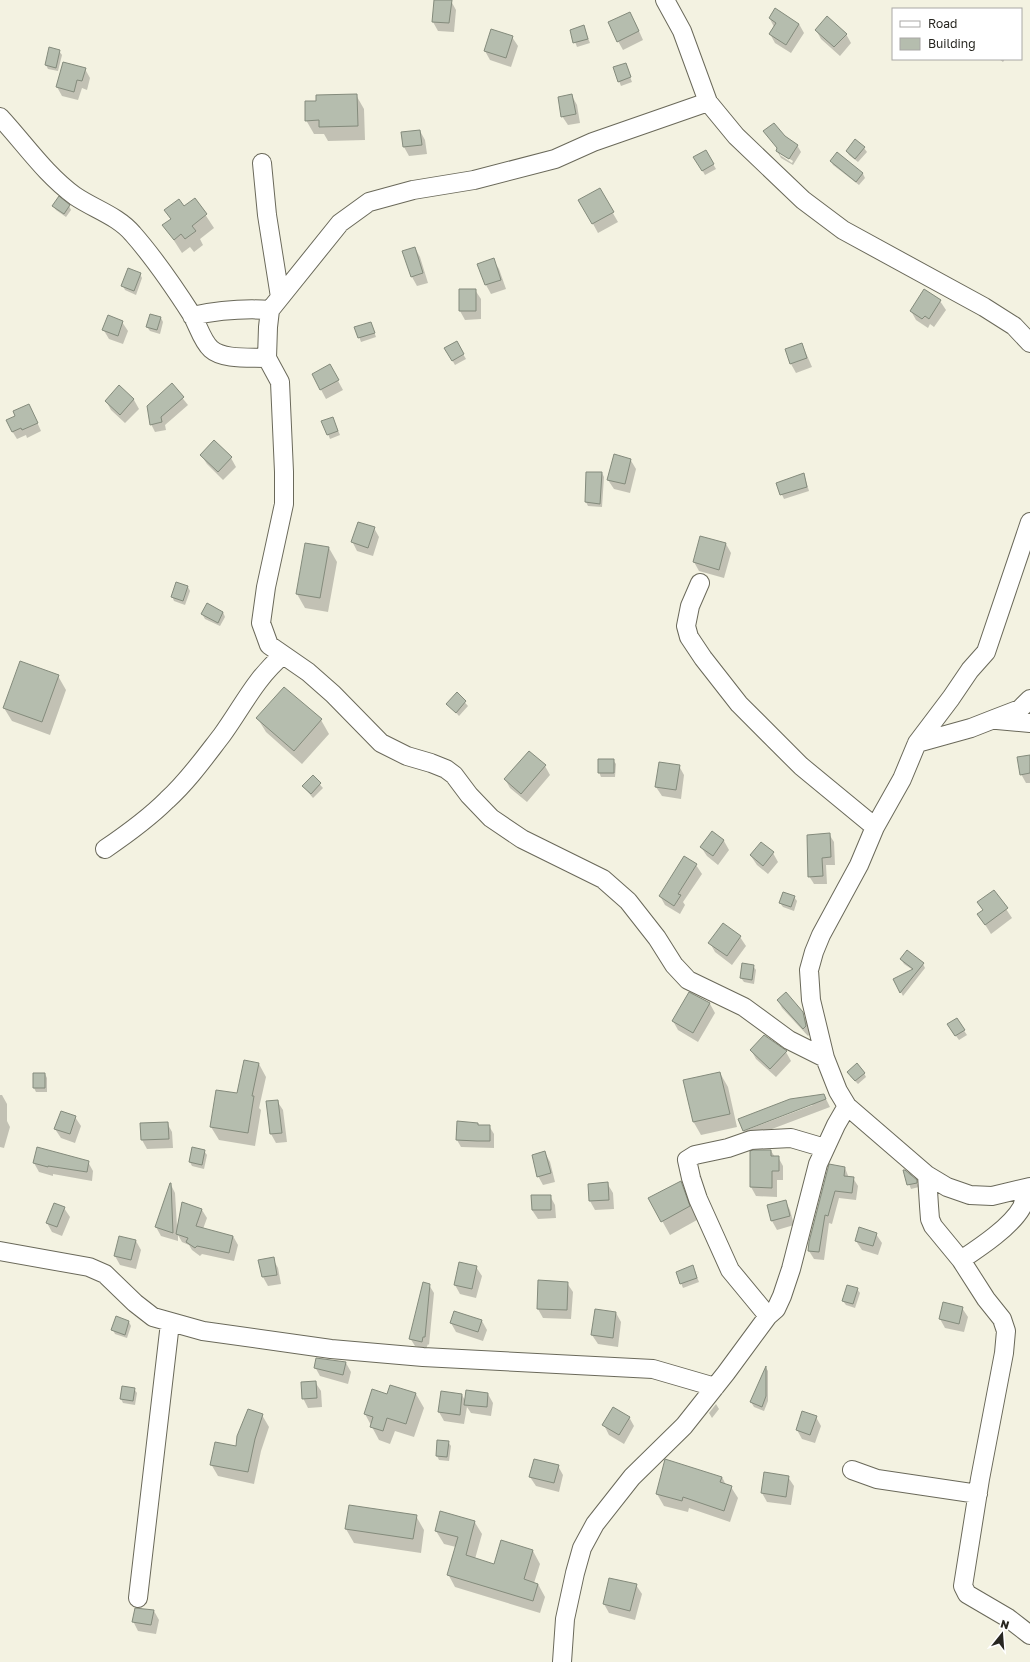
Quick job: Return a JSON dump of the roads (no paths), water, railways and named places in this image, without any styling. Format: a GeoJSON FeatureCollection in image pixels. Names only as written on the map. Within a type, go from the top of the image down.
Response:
{"type":"FeatureCollection","features":[{"type":"Feature","properties":{"kind":"street"},"geometry":{"type":"LineString","coordinates":[[665,0],[682,31],[708,102],[736,136],[803,200],[842,230],[984,307],[1014,326],[1030,343]]}},
{"type":"Feature","properties":{"kind":"street"},"geometry":{"type":"LineString","coordinates":[[192,316],[219,310],[275,304],[340,223],[369,202],[413,190],[474,180],[555,159],[593,142],[708,102]]}},
{"type":"Feature","properties":{"kind":"street"},"geometry":{"type":"LineString","coordinates":[[0,117],[48,172],[76,196],[112,217],[132,232],[152,257],[192,316],[210,348],[218,354],[238,357],[267,358]]}},
{"type":"Feature","properties":{"kind":"street"},"geometry":{"type":"LineString","coordinates":[[262,163],[275,304],[268,328],[267,358],[280,382],[284,472],[284,504],[266,587],[261,623],[269,645],[308,672],[333,694],[382,743],[407,756],[446,769],[454,775],[469,795],[491,818],[522,839],[603,879],[628,901],[657,938],[674,965],[688,980],[744,1007],[789,1040],[825,1058]]}},
{"type":"Feature","properties":{"kind":"street"},"geometry":{"type":"LineString","coordinates":[[1028,1188],[992,1196],[970,1195],[947,1187],[927,1175],[847,1106],[838,1091],[825,1058],[811,1000],[809,970],[821,935],[859,865],[875,827],[902,779],[918,743],[970,670],[986,652],[1030,522]]}},
{"type":"Feature","properties":{"kind":"street"},"geometry":{"type":"LineString","coordinates":[[700,583],[690,606],[686,626],[689,637],[703,658],[739,704],[801,766],[875,827]]}},
{"type":"Feature","properties":{"kind":"street"},"geometry":{"type":"LineString","coordinates":[[105,849],[138,826],[168,800],[195,770],[223,733],[260,678],[268,668],[283,655]]}},
{"type":"Feature","properties":{"kind":"street"},"geometry":{"type":"LineString","coordinates":[[918,743],[971,728],[1020,709],[1030,699]]}},
{"type":"Feature","properties":{"kind":"street"},"geometry":{"type":"LineString","coordinates":[[994,719],[1030,723]]}},
{"type":"Feature","properties":{"kind":"street"},"geometry":{"type":"LineString","coordinates":[[562,1662],[565,1619],[582,1548],[595,1524],[632,1477],[684,1426],[768,1316],[776,1309],[791,1269],[818,1164],[836,1125],[847,1106]]}},
{"type":"Feature","properties":{"kind":"street"},"geometry":{"type":"LineString","coordinates":[[768,1316],[730,1270],[698,1199],[687,1160],[695,1155],[728,1148],[751,1140],[791,1138],[825,1148]]}},
{"type":"Feature","properties":{"kind":"street"},"geometry":{"type":"LineString","coordinates":[[927,1175],[930,1219],[933,1226],[961,1260],[986,1299],[1002,1319],[1006,1331],[1004,1353],[963,1586],[967,1594],[1008,1618],[1030,1635]]}},
{"type":"Feature","properties":{"kind":"street"},"geometry":{"type":"LineString","coordinates":[[961,1260],[977,1250],[1015,1216],[1022,1206],[1028,1188]]}},
{"type":"Feature","properties":{"kind":"street"},"geometry":{"type":"LineString","coordinates":[[0,1251],[89,1267],[105,1274],[135,1304],[153,1317],[202,1331],[331,1349],[423,1357],[653,1369],[715,1386]]}},
{"type":"Feature","properties":{"kind":"street"},"geometry":{"type":"LineString","coordinates":[[138,1598],[170,1323]]}},
{"type":"Feature","properties":{"kind":"street"},"geometry":{"type":"LineString","coordinates":[[852,1470],[877,1479],[978,1494]]}}]}
